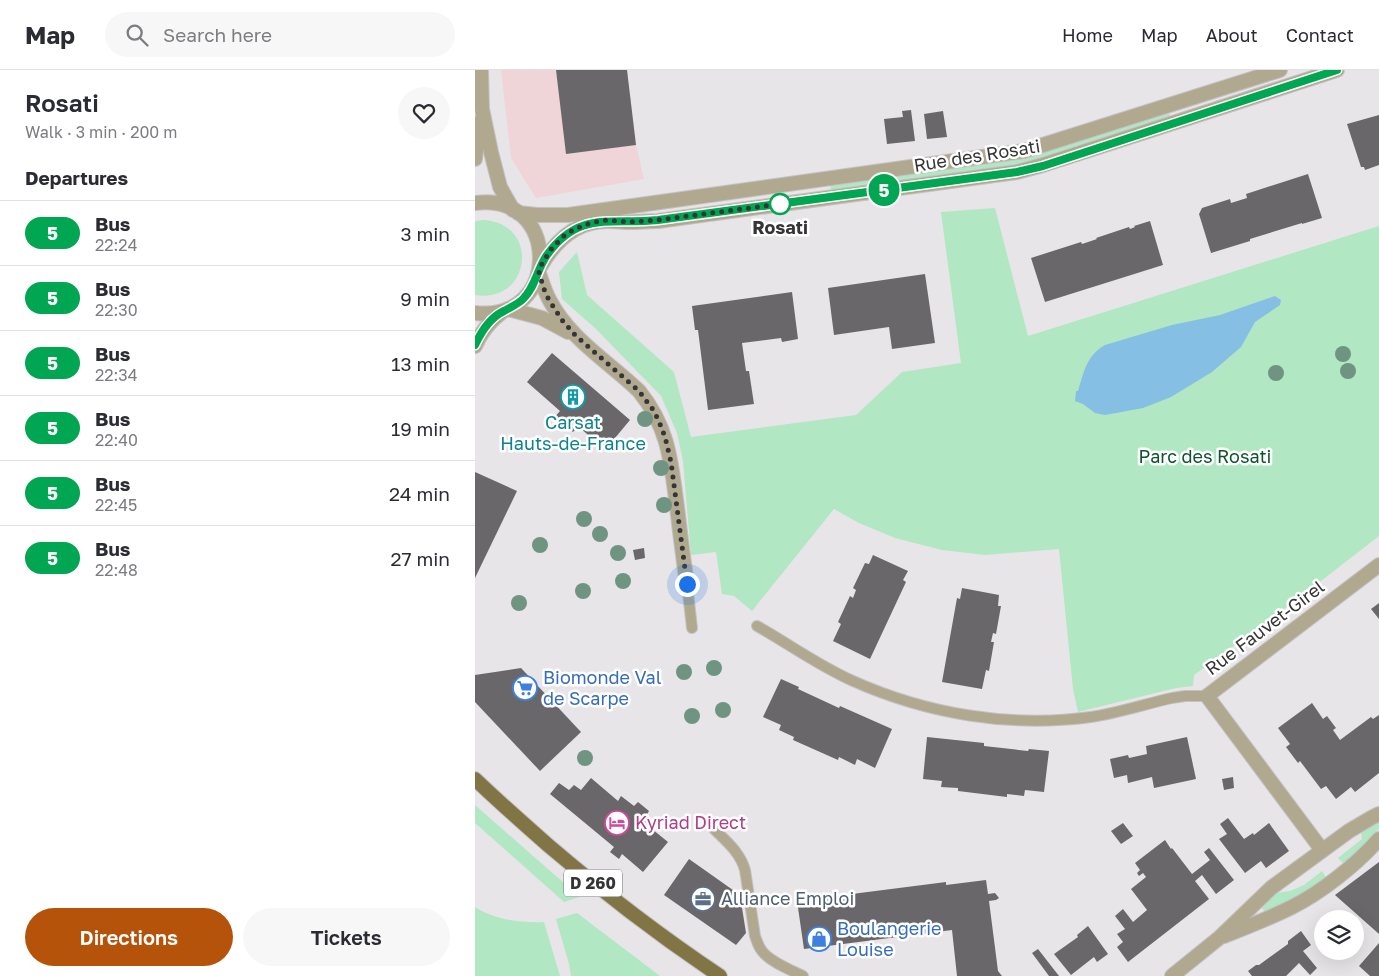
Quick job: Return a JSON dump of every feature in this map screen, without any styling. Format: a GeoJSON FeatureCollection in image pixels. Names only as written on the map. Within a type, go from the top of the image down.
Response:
{"type":"FeatureCollection","features":[{"type":"Feature","properties":{"kind":"main road","name":"D 260"},"geometry":{"type":"LineString","coordinates":[[475,779],[606,894],[720,976]]}},
{"type":"Feature","properties":{"kind":"street"},"geometry":{"type":"LineString","coordinates":[[475,159],[482,109],[481,70]]}},
{"type":"Feature","properties":{"kind":"street","name":"Rue des Rosati"},"geometry":{"type":"LineString","coordinates":[[475,203],[496,203],[515,211],[537,216],[568,215],[1017,153],[1042,147],[1280,70]]}},
{"type":"Feature","properties":{"kind":"street","name":"Rue des Rosati"},"geometry":{"type":"LineString","coordinates":[[475,346],[478,338],[489,323],[519,302],[527,294],[534,284],[549,252],[564,236],[590,223],[607,220],[629,222],[658,220],[1017,172],[1043,166],[1337,70]]}},
{"type":"Feature","properties":{"kind":"street"},"geometry":{"type":"LineString","coordinates":[[482,109],[497,178],[504,195],[515,211],[527,221],[537,237],[540,248],[539,270],[549,300],[562,320],[576,336],[639,391],[654,411],[660,424],[671,462],[687,584]]}},
{"type":"Feature","properties":{"kind":"street"},"geometry":{"type":"LineString","coordinates":[[475,313],[491,314],[506,310],[542,318],[576,336]]}},
{"type":"Feature","properties":{"kind":"street","name":"Rue Fauvet-Girel"},"geometry":{"type":"LineString","coordinates":[[1322,850],[1207,696],[1379,565]]}},
{"type":"Feature","properties":{"kind":"street"},"geometry":{"type":"LineString","coordinates":[[1172,976],[1219,938],[1271,888],[1361,823],[1379,814]]}},
{"type":"Feature","properties":{"kind":"street"},"geometry":{"type":"LineString","coordinates":[[1219,938],[1304,901],[1360,859],[1379,839]]}},
{"type":"Feature","properties":{"kind":"lane"},"geometry":{"type":"LineString","coordinates":[[687,584],[692,628]]}},
{"type":"Feature","properties":{"kind":"lane"},"geometry":{"type":"LineString","coordinates":[[757,626],[814,661],[862,684],[902,700],[963,714],[989,718],[1045,721],[1091,717],[1172,698],[1207,696]]}},
{"type":"Feature","properties":{"kind":"lane"},"geometry":{"type":"LineString","coordinates":[[713,828],[737,853],[742,861],[755,936],[762,952],[769,958],[803,976]]}},
{"type":"Feature","properties":{"kind":"shaded area"},"geometry":{"type":"Polygon","coordinates":[[[501,70],[627,70],[636,145],[644,179],[536,198],[511,158],[501,70]]]}},
{"type":"Feature","properties":{"kind":"green space"},"geometry":{"type":"Polygon","coordinates":[[[1168,111],[1171,118],[1038,160],[1001,167],[831,190],[830,183],[1000,160],[1168,111]]]}},
{"type":"Feature","properties":{"kind":"green space","name":"Parc des Rosati"},"geometry":{"type":"Polygon","coordinates":[[[995,208],[1028,336],[1379,226],[1379,536],[1299,598],[1194,675],[1193,686],[1176,688],[1078,712],[1073,689],[1059,549],[985,555],[942,550],[895,538],[859,523],[834,509],[752,611],[734,596],[722,594],[716,552],[691,555],[683,461],[677,433],[661,396],[596,329],[562,299],[559,272],[577,252],[587,295],[674,372],[691,437],[856,415],[902,372],[961,363],[941,212],[995,208]]]}},
{"type":"Feature","properties":{"kind":"green space"},"geometry":{"type":"Polygon","coordinates":[[[483,220],[502,224],[514,234],[521,247],[522,262],[517,276],[508,288],[494,294],[475,295],[475,221],[483,220]]]}},
{"type":"Feature","properties":{"kind":"green space"},"geometry":{"type":"Polygon","coordinates":[[[475,805],[580,897],[564,902],[475,823],[475,805]]]}},
{"type":"Feature","properties":{"kind":"green space"},"geometry":{"type":"Polygon","coordinates":[[[1379,823],[1379,829],[1356,852],[1343,863],[1338,858],[1362,839],[1361,832],[1379,823]]]}},
{"type":"Feature","properties":{"kind":"green space"},"geometry":{"type":"Polygon","coordinates":[[[1322,871],[1326,877],[1295,900],[1264,911],[1261,906],[1276,893],[1290,891],[1304,885],[1322,871]]]}},
{"type":"Feature","properties":{"kind":"green space"},"geometry":{"type":"Polygon","coordinates":[[[475,907],[491,915],[508,920],[544,922],[560,976],[475,976],[475,907]]]}},
{"type":"Feature","properties":{"kind":"green space"},"geometry":{"type":"Polygon","coordinates":[[[577,913],[660,976],[571,976],[556,919],[577,913]]]}},
{"type":"Feature","properties":{"kind":"water"},"geometry":{"type":"Polygon","coordinates":[[[1275,296],[1281,300],[1280,305],[1255,322],[1241,347],[1212,372],[1171,397],[1143,408],[1105,415],[1095,413],[1083,404],[1075,401],[1076,391],[1078,391],[1090,359],[1105,345],[1172,325],[1220,315],[1275,296]]]}},
{"type":"Feature","properties":{"kind":"building"},"geometry":{"type":"Polygon","coordinates":[[[556,70],[627,70],[636,145],[566,154],[556,70]]]}},
{"type":"Feature","properties":{"kind":"building"},"geometry":{"type":"Polygon","coordinates":[[[911,110],[915,141],[887,144],[884,119],[903,117],[902,111],[911,110]]]}},
{"type":"Feature","properties":{"kind":"building"},"geometry":{"type":"Polygon","coordinates":[[[943,111],[947,137],[927,139],[924,114],[943,111]]]}},
{"type":"Feature","properties":{"kind":"building"},"geometry":{"type":"Polygon","coordinates":[[[1379,115],[1379,165],[1365,170],[1364,167],[1361,167],[1347,124],[1379,115]]]}},
{"type":"Feature","properties":{"kind":"building"},"geometry":{"type":"Polygon","coordinates":[[[1308,174],[1322,218],[1250,239],[1250,241],[1211,253],[1199,214],[1202,208],[1230,199],[1231,203],[1247,198],[1246,194],[1308,174]]]}},
{"type":"Feature","properties":{"kind":"building"},"geometry":{"type":"Polygon","coordinates":[[[1150,221],[1163,265],[1045,302],[1031,258],[1081,242],[1082,244],[1150,221]]]}},
{"type":"Feature","properties":{"kind":"building"},"geometry":{"type":"Polygon","coordinates":[[[925,274],[935,343],[892,349],[889,327],[834,335],[828,288],[925,274]]]}},
{"type":"Feature","properties":{"kind":"building"},"geometry":{"type":"Polygon","coordinates":[[[792,292],[798,339],[782,342],[781,338],[742,343],[754,404],[708,410],[698,330],[695,330],[692,306],[792,292]]]}},
{"type":"Feature","properties":{"kind":"building","name":"Carsat Hauts-de-France"},"geometry":{"type":"Polygon","coordinates":[[[552,353],[630,420],[605,450],[578,426],[573,432],[569,429],[567,431],[553,419],[560,411],[527,382],[552,353]]]}},
{"type":"Feature","properties":{"kind":"building"},"geometry":{"type":"Polygon","coordinates":[[[475,472],[517,491],[475,578],[475,472]]]}},
{"type":"Feature","properties":{"kind":"building"},"geometry":{"type":"Polygon","coordinates":[[[644,548],[645,558],[635,560],[633,550],[644,548]]]}},
{"type":"Feature","properties":{"kind":"building"},"geometry":{"type":"Polygon","coordinates":[[[873,555],[908,571],[903,580],[906,582],[870,659],[833,641],[841,624],[838,622],[850,596],[853,598],[856,590],[853,588],[865,563],[869,564],[873,555]]]}},
{"type":"Feature","properties":{"kind":"building"},"geometry":{"type":"Polygon","coordinates":[[[962,588],[999,595],[998,606],[1001,606],[996,634],[993,633],[991,642],[994,642],[989,671],[986,670],[982,689],[942,682],[957,598],[960,599],[962,588]]]}},
{"type":"Feature","properties":{"kind":"building"},"geometry":{"type":"Polygon","coordinates":[[[1379,603],[1379,619],[1371,609],[1379,603]]]}},
{"type":"Feature","properties":{"kind":"building"},"geometry":{"type":"Polygon","coordinates":[[[521,668],[581,732],[540,771],[475,702],[475,675],[521,668]]]}},
{"type":"Feature","properties":{"kind":"building"},"geometry":{"type":"Polygon","coordinates":[[[781,679],[839,708],[840,706],[892,729],[875,768],[857,759],[855,765],[839,757],[838,760],[793,740],[794,737],[779,730],[781,725],[763,717],[781,679]]]}},
{"type":"Feature","properties":{"kind":"building"},"geometry":{"type":"Polygon","coordinates":[[[1312,703],[1323,719],[1327,716],[1336,728],[1333,730],[1340,740],[1371,717],[1373,719],[1379,715],[1379,773],[1355,792],[1351,787],[1336,799],[1326,786],[1321,789],[1300,761],[1298,763],[1286,747],[1290,744],[1278,728],[1312,703]]]}},
{"type":"Feature","properties":{"kind":"building"},"geometry":{"type":"Polygon","coordinates":[[[927,737],[984,743],[984,746],[1028,751],[1029,749],[1049,751],[1044,792],[1025,790],[1024,796],[1007,794],[1007,797],[958,791],[958,788],[941,787],[942,781],[923,779],[927,737]]]}},
{"type":"Feature","properties":{"kind":"building"},"geometry":{"type":"Polygon","coordinates":[[[1187,737],[1196,779],[1154,788],[1152,777],[1128,783],[1127,775],[1114,778],[1110,759],[1128,755],[1129,758],[1147,754],[1146,746],[1187,737]]]}},
{"type":"Feature","properties":{"kind":"building"},"geometry":{"type":"Polygon","coordinates":[[[1233,777],[1234,788],[1224,790],[1222,779],[1233,777]]]}},
{"type":"Feature","properties":{"kind":"building","name":"Kyriad Direct"},"geometry":{"type":"Polygon","coordinates":[[[591,778],[618,801],[621,796],[634,806],[638,802],[649,811],[646,816],[651,821],[647,825],[668,842],[643,872],[622,854],[619,859],[610,852],[614,847],[550,794],[559,783],[569,790],[574,785],[581,790],[591,778]]]}},
{"type":"Feature","properties":{"kind":"building"},"geometry":{"type":"Polygon","coordinates":[[[1228,818],[1244,839],[1253,833],[1254,835],[1269,823],[1289,851],[1266,868],[1261,861],[1245,873],[1219,839],[1227,834],[1220,824],[1228,818]]]}},
{"type":"Feature","properties":{"kind":"building"},"geometry":{"type":"Polygon","coordinates":[[[1123,823],[1133,836],[1121,844],[1111,831],[1123,823]]]}},
{"type":"Feature","properties":{"kind":"building"},"geometry":{"type":"Polygon","coordinates":[[[1165,840],[1192,874],[1210,860],[1204,852],[1209,848],[1234,880],[1216,894],[1202,875],[1195,881],[1209,899],[1128,962],[1117,947],[1123,942],[1117,934],[1125,929],[1115,916],[1123,909],[1133,922],[1147,910],[1131,889],[1146,877],[1143,873],[1139,876],[1137,873],[1140,870],[1135,863],[1165,840]]]}},
{"type":"Feature","properties":{"kind":"building"},"geometry":{"type":"Polygon","coordinates":[[[689,859],[740,895],[746,933],[736,945],[664,895],[689,859]]]}},
{"type":"Feature","properties":{"kind":"building"},"geometry":{"type":"Polygon","coordinates":[[[1379,862],[1379,934],[1364,921],[1364,910],[1352,910],[1335,895],[1379,862]]]}},
{"type":"Feature","properties":{"kind":"building"},"geometry":{"type":"Polygon","coordinates":[[[986,880],[988,894],[995,893],[999,898],[989,901],[998,971],[1002,976],[957,976],[952,930],[804,949],[797,901],[946,882],[946,885],[986,880]]]}},
{"type":"Feature","properties":{"kind":"building"},"geometry":{"type":"Polygon","coordinates":[[[1088,926],[1108,954],[1097,962],[1094,957],[1071,975],[1054,954],[1078,937],[1077,935],[1088,926]]]}},
{"type":"Feature","properties":{"kind":"building"},"geometry":{"type":"Polygon","coordinates":[[[1301,931],[1311,945],[1303,951],[1317,968],[1310,975],[1299,963],[1286,976],[1252,976],[1248,971],[1288,944],[1288,941],[1301,931]]]}},
{"type":"Feature","properties":{"kind":"building"},"geometry":{"type":"Polygon","coordinates":[[[1379,943],[1379,976],[1370,976],[1359,966],[1379,943]]]}},
{"type":"Feature","properties":{"kind":"building"},"geometry":{"type":"Polygon","coordinates":[[[1038,949],[1059,976],[1049,976],[1032,953],[1038,949]]]}},
{"type":"Feature","properties":{"kind":"bus line","name":"5"},"geometry":{"type":"LineString","coordinates":[[475,345],[489,323],[503,311],[519,302],[531,289],[540,267],[552,248],[564,236],[582,225],[607,220],[643,222],[1017,172],[1043,166],[1337,70]]}},
{"type":"Feature","properties":{"kind":"place","name":"Rosati"},"geometry":{"type":"Point","coordinates":[780,204]}},
{"type":"Feature","properties":{"kind":"place","name":"Carsat Hauts-de-France"},"geometry":{"type":"Point","coordinates":[573,397]}},
{"type":"Feature","properties":{"kind":"place","name":"Biomonde Val de Scarpe"},"geometry":{"type":"Point","coordinates":[525,688]}},
{"type":"Feature","properties":{"kind":"place","name":"Kyriad Direct"},"geometry":{"type":"Point","coordinates":[617,823]}},
{"type":"Feature","properties":{"kind":"place","name":"Alliance Emploi"},"geometry":{"type":"Point","coordinates":[703,899]}},
{"type":"Feature","properties":{"kind":"place","name":"Boulangerie Louise"},"geometry":{"type":"Point","coordinates":[819,939]}},
{"type":"Feature","properties":{"kind":"route"},"geometry":{"type":"LineString","coordinates":[[687,584],[669,449],[654,411],[639,391],[576,336],[562,320],[545,292],[539,273],[540,267],[552,248],[564,236],[582,225],[607,220],[643,222],[780,204]]}}]}
